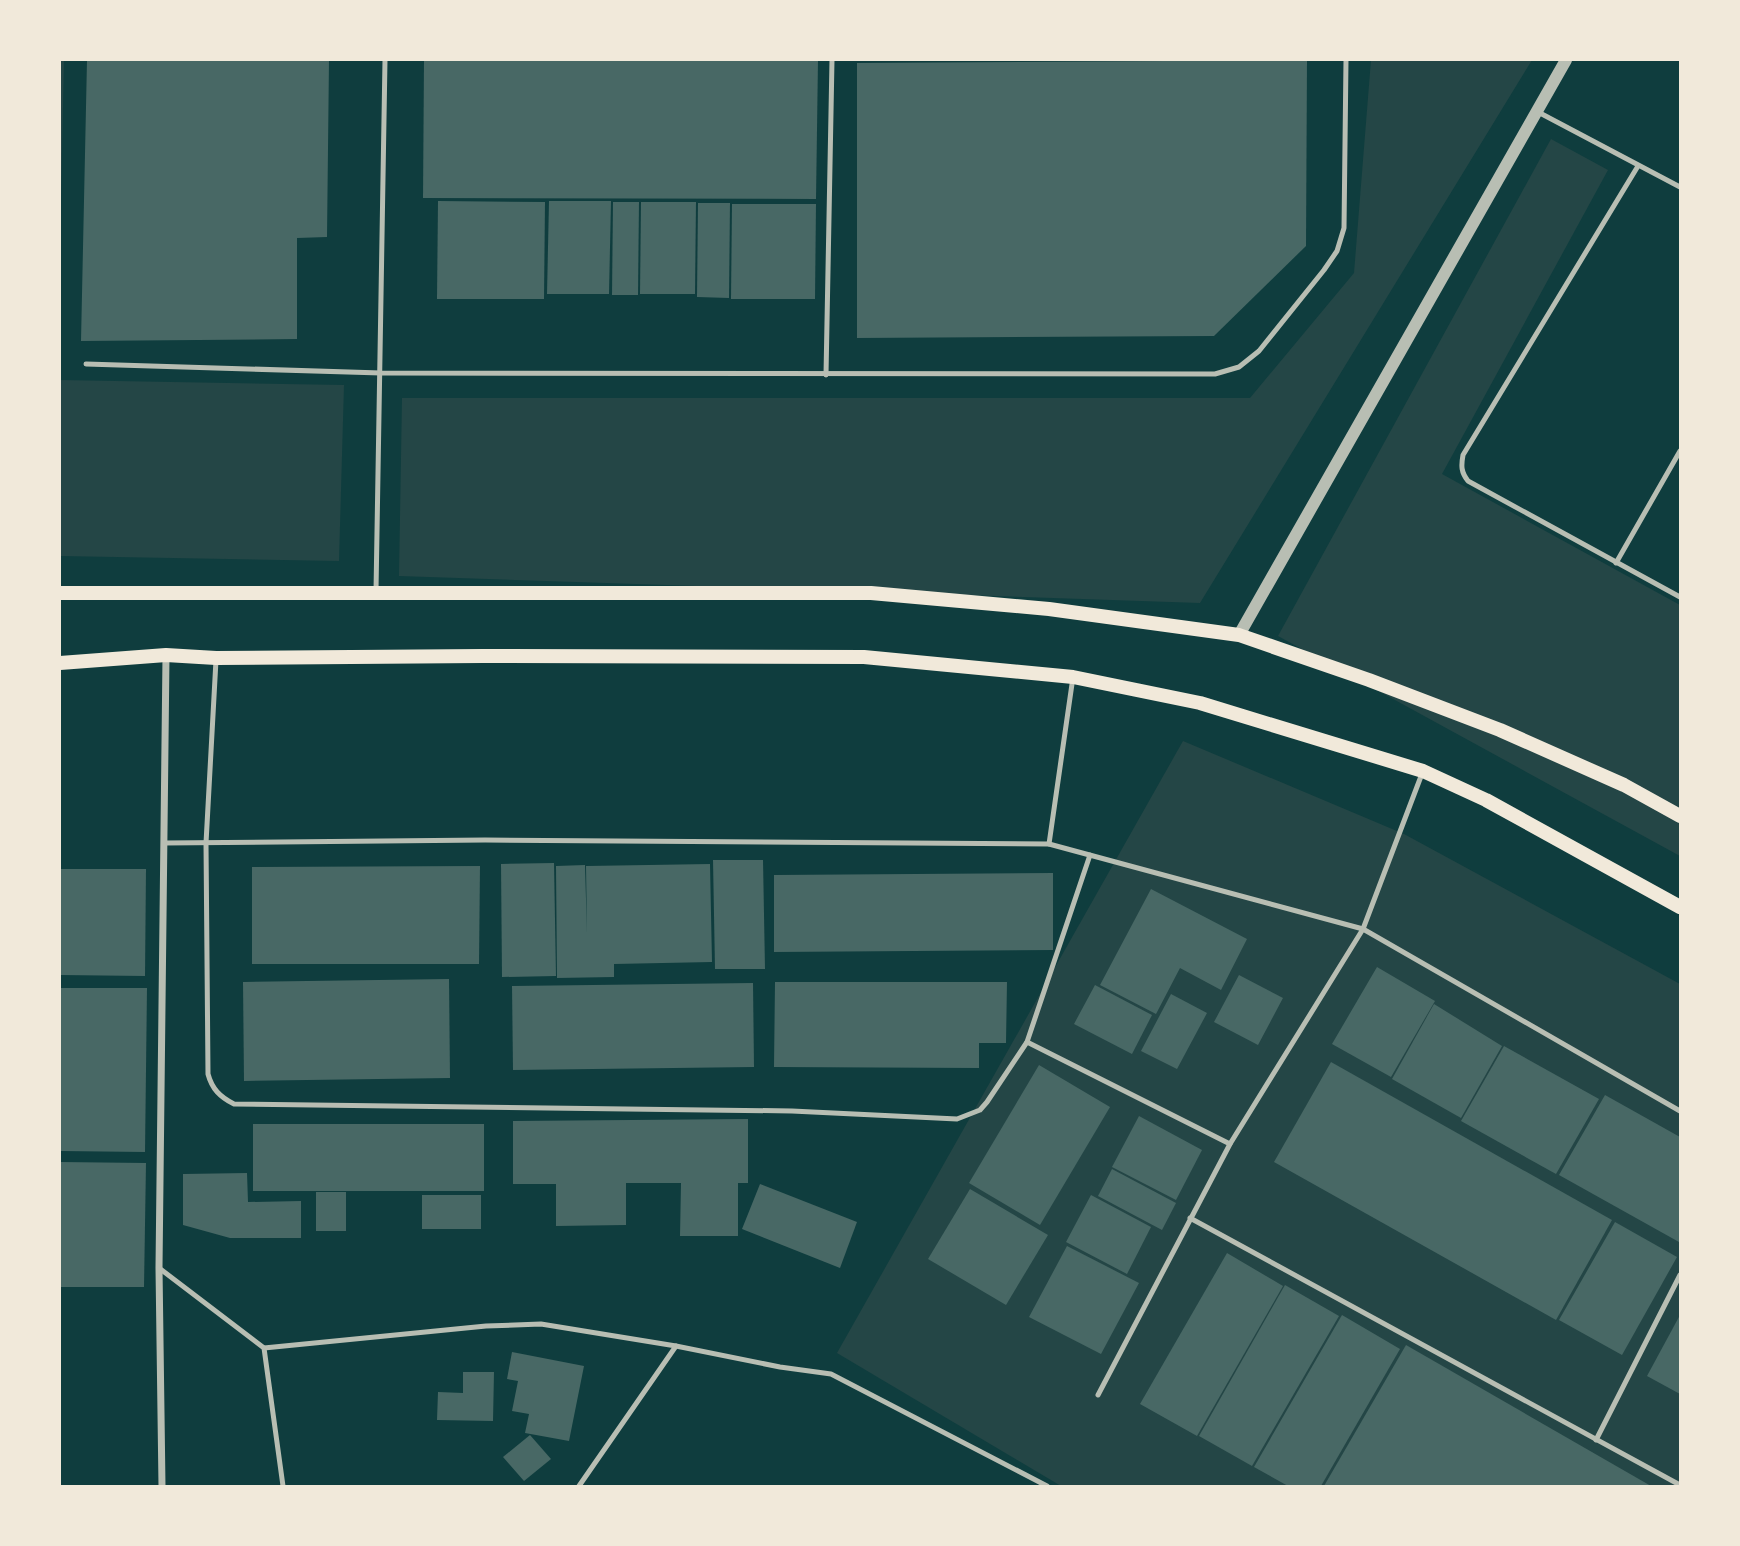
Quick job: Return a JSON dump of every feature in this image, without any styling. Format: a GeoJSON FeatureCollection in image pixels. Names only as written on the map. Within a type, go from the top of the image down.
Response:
{"type":"FeatureCollection","features":[{"type":"Feature","properties":{"kind":"main road"},"geometry":{"type":"LineString","coordinates":[[60,593],[871,593],[1049,610],[1239,635],[1369,680],[1500,730],[1623,785],[1681,816]]}},
{"type":"Feature","properties":{"kind":"main road"},"geometry":{"type":"LineString","coordinates":[[60,663],[166,655],[216,658],[864,657],[1073,677],[1200,703],[1423,771],[1486,800],[1681,906]]}},
{"type":"Feature","properties":{"kind":"street"},"geometry":{"type":"LineString","coordinates":[[1239,635],[1566,60]]}},
{"type":"Feature","properties":{"kind":"street"},"geometry":{"type":"LineString","coordinates":[[162,1486],[159,1268],[166,655]]}},
{"type":"Feature","properties":{"kind":"lane"},"geometry":{"type":"LineString","coordinates":[[376,594],[385,60]]}},
{"type":"Feature","properties":{"kind":"lane"},"geometry":{"type":"LineString","coordinates":[[826,375],[832,60]]}},
{"type":"Feature","properties":{"kind":"lane"},"geometry":{"type":"LineString","coordinates":[[86,364],[381,373],[1215,374],[1239,367],[1259,351],[1337,251],[1343,228],[1346,60]]}},
{"type":"Feature","properties":{"kind":"lane"},"geometry":{"type":"LineString","coordinates":[[1537,111],[1681,187]]}},
{"type":"Feature","properties":{"kind":"lane"},"geometry":{"type":"LineString","coordinates":[[1638,166],[1463,455],[1461,466],[1468,481],[1681,597]]}},
{"type":"Feature","properties":{"kind":"lane"},"geometry":{"type":"LineString","coordinates":[[1616,563],[1681,451]]}},
{"type":"Feature","properties":{"kind":"lane"},"geometry":{"type":"LineString","coordinates":[[216,658],[206,844],[208,1074],[220,1097],[234,1104],[792,1111],[957,1119],[980,1110],[1027,1042],[1090,855]]}},
{"type":"Feature","properties":{"kind":"lane"},"geometry":{"type":"LineString","coordinates":[[1049,844],[1073,677]]}},
{"type":"Feature","properties":{"kind":"lane"},"geometry":{"type":"LineString","coordinates":[[1098,1395],[1230,1144],[1363,929],[1423,771]]}},
{"type":"Feature","properties":{"kind":"lane"},"geometry":{"type":"LineString","coordinates":[[164,843],[485,840],[1049,844],[1363,929],[1681,1111]]}},
{"type":"Feature","properties":{"kind":"lane"},"geometry":{"type":"LineString","coordinates":[[1027,1042],[1230,1144]]}},
{"type":"Feature","properties":{"kind":"lane"},"geometry":{"type":"LineString","coordinates":[[1189,1218],[1681,1485]]}},
{"type":"Feature","properties":{"kind":"lane"},"geometry":{"type":"LineString","coordinates":[[159,1268],[264,1348],[486,1326],[541,1324],[831,1374],[1047,1486]]}},
{"type":"Feature","properties":{"kind":"lane"},"geometry":{"type":"LineString","coordinates":[[1597,1440],[1681,1275]]}},
{"type":"Feature","properties":{"kind":"lane"},"geometry":{"type":"LineString","coordinates":[[579,1486],[676,1346]]}},
{"type":"Feature","properties":{"kind":"lane"},"geometry":{"type":"LineString","coordinates":[[264,1348],[283,1486]]}},
{"type":"Feature","properties":{"kind":"shaded area"},"geometry":{"type":"Polygon","coordinates":[[[60,60],[64,60],[60,243],[60,60]]]}},
{"type":"Feature","properties":{"kind":"shaded area"},"geometry":{"type":"Polygon","coordinates":[[[1371,60],[1532,60],[1200,603],[399,576],[402,398],[1250,398],[1354,273],[1371,60]]]}},
{"type":"Feature","properties":{"kind":"shaded area"},"geometry":{"type":"Polygon","coordinates":[[[1551,139],[1608,170],[1442,474],[1680,605],[1680,856],[1278,636],[1551,139]]]}},
{"type":"Feature","properties":{"kind":"shaded area"},"geometry":{"type":"Polygon","coordinates":[[[60,380],[344,385],[339,561],[60,556],[60,380]]]}},
{"type":"Feature","properties":{"kind":"shaded area"},"geometry":{"type":"Polygon","coordinates":[[[1183,741],[1404,834],[1680,984],[1680,1486],[1061,1486],[837,1353],[1183,741]]]}},
{"type":"Feature","properties":{"kind":"building"},"geometry":{"type":"Polygon","coordinates":[[[87,60],[329,60],[327,237],[297,238],[297,339],[81,341],[87,60]]]}},
{"type":"Feature","properties":{"kind":"building"},"geometry":{"type":"Polygon","coordinates":[[[424,60],[818,60],[816,199],[423,198],[424,60]]]}},
{"type":"Feature","properties":{"kind":"building"},"geometry":{"type":"Polygon","coordinates":[[[1307,60],[1306,246],[1214,336],[857,338],[857,63],[1307,60]]]}},
{"type":"Feature","properties":{"kind":"building"},"geometry":{"type":"Polygon","coordinates":[[[438,201],[545,202],[544,299],[437,299],[438,201]]]}},
{"type":"Feature","properties":{"kind":"building"},"geometry":{"type":"Polygon","coordinates":[[[549,201],[611,201],[609,294],[547,294],[549,201]]]}},
{"type":"Feature","properties":{"kind":"building"},"geometry":{"type":"Polygon","coordinates":[[[613,202],[639,202],[638,295],[612,295],[613,202]]]}},
{"type":"Feature","properties":{"kind":"building"},"geometry":{"type":"Polygon","coordinates":[[[641,202],[696,202],[695,294],[640,294],[641,202]]]}},
{"type":"Feature","properties":{"kind":"building"},"geometry":{"type":"Polygon","coordinates":[[[698,203],[730,203],[729,298],[697,297],[698,203]]]}},
{"type":"Feature","properties":{"kind":"building"},"geometry":{"type":"Polygon","coordinates":[[[732,204],[816,204],[815,299],[731,299],[732,204]]]}},
{"type":"Feature","properties":{"kind":"building"},"geometry":{"type":"Polygon","coordinates":[[[713,860],[763,860],[765,969],[715,969],[713,860]]]}},
{"type":"Feature","properties":{"kind":"building"},"geometry":{"type":"Polygon","coordinates":[[[554,863],[556,976],[502,977],[501,864],[554,863]]]}},
{"type":"Feature","properties":{"kind":"building"},"geometry":{"type":"Polygon","coordinates":[[[710,864],[712,962],[614,964],[614,977],[557,978],[556,866],[585,865],[587,933],[586,866],[710,864]]]}},
{"type":"Feature","properties":{"kind":"building"},"geometry":{"type":"Polygon","coordinates":[[[480,866],[479,964],[252,964],[252,867],[480,866]]]}},
{"type":"Feature","properties":{"kind":"building"},"geometry":{"type":"Polygon","coordinates":[[[60,869],[146,869],[145,976],[60,975],[60,869]]]}},
{"type":"Feature","properties":{"kind":"building"},"geometry":{"type":"Polygon","coordinates":[[[1053,873],[1053,950],[774,952],[774,875],[1053,873]]]}},
{"type":"Feature","properties":{"kind":"building"},"geometry":{"type":"Polygon","coordinates":[[[1151,889],[1247,939],[1221,990],[1180,968],[1156,1014],[1100,985],[1151,889]]]}},
{"type":"Feature","properties":{"kind":"building"},"geometry":{"type":"Polygon","coordinates":[[[1377,967],[1435,1001],[1391,1077],[1332,1044],[1377,967]]]}},
{"type":"Feature","properties":{"kind":"building"},"geometry":{"type":"Polygon","coordinates":[[[1239,975],[1283,998],[1258,1045],[1214,1022],[1239,975]]]}},
{"type":"Feature","properties":{"kind":"building"},"geometry":{"type":"Polygon","coordinates":[[[449,979],[450,1078],[244,1081],[243,982],[449,979]]]}},
{"type":"Feature","properties":{"kind":"building"},"geometry":{"type":"Polygon","coordinates":[[[775,982],[1007,982],[1006,1043],[979,1043],[979,1068],[774,1067],[775,982]]]}},
{"type":"Feature","properties":{"kind":"building"},"geometry":{"type":"Polygon","coordinates":[[[753,983],[754,1067],[513,1070],[512,986],[753,983]]]}},
{"type":"Feature","properties":{"kind":"building"},"geometry":{"type":"Polygon","coordinates":[[[1095,985],[1152,1015],[1132,1054],[1074,1024],[1095,985]]]}},
{"type":"Feature","properties":{"kind":"building"},"geometry":{"type":"Polygon","coordinates":[[[60,988],[147,988],[145,1152],[60,1151],[60,988]]]}},
{"type":"Feature","properties":{"kind":"building"},"geometry":{"type":"Polygon","coordinates":[[[1171,994],[1207,1013],[1177,1069],[1141,1051],[1171,994]]]}},
{"type":"Feature","properties":{"kind":"building"},"geometry":{"type":"Polygon","coordinates":[[[1434,1004],[1502,1046],[1461,1118],[1392,1079],[1434,1004]]]}},
{"type":"Feature","properties":{"kind":"building"},"geometry":{"type":"Polygon","coordinates":[[[1504,1046],[1599,1099],[1556,1174],[1461,1121],[1504,1046]]]}},
{"type":"Feature","properties":{"kind":"building"},"geometry":{"type":"Polygon","coordinates":[[[1331,1062],[1612,1220],[1556,1320],[1274,1162],[1331,1062]]]}},
{"type":"Feature","properties":{"kind":"building"},"geometry":{"type":"Polygon","coordinates":[[[1039,1065],[1110,1107],[1040,1225],[969,1183],[1039,1065]]]}},
{"type":"Feature","properties":{"kind":"building"},"geometry":{"type":"Polygon","coordinates":[[[1605,1095],[1680,1137],[1679,1242],[1559,1175],[1605,1095]]]}},
{"type":"Feature","properties":{"kind":"building"},"geometry":{"type":"Polygon","coordinates":[[[1139,1116],[1202,1150],[1176,1200],[1112,1167],[1139,1116]]]}},
{"type":"Feature","properties":{"kind":"building"},"geometry":{"type":"Polygon","coordinates":[[[748,1119],[748,1183],[738,1183],[738,1236],[680,1236],[681,1183],[626,1183],[626,1225],[556,1226],[556,1184],[513,1184],[513,1121],[748,1119]]]}},
{"type":"Feature","properties":{"kind":"building"},"geometry":{"type":"Polygon","coordinates":[[[253,1124],[484,1124],[484,1191],[253,1191],[253,1124]]]}},
{"type":"Feature","properties":{"kind":"building"},"geometry":{"type":"Polygon","coordinates":[[[60,1162],[146,1163],[144,1287],[60,1287],[60,1162]]]}},
{"type":"Feature","properties":{"kind":"building"},"geometry":{"type":"Polygon","coordinates":[[[1112,1169],[1176,1203],[1162,1230],[1098,1196],[1112,1169]]]}},
{"type":"Feature","properties":{"kind":"building"},"geometry":{"type":"Polygon","coordinates":[[[247,1173],[248,1202],[301,1201],[301,1238],[230,1238],[183,1225],[183,1174],[247,1173]]]}},
{"type":"Feature","properties":{"kind":"building"},"geometry":{"type":"Polygon","coordinates":[[[760,1184],[857,1222],[840,1268],[742,1229],[760,1184]]]}},
{"type":"Feature","properties":{"kind":"building"},"geometry":{"type":"Polygon","coordinates":[[[970,1189],[1048,1235],[1006,1305],[928,1259],[970,1189]]]}},
{"type":"Feature","properties":{"kind":"building"},"geometry":{"type":"Polygon","coordinates":[[[316,1192],[346,1192],[346,1231],[316,1231],[316,1192]]]}},
{"type":"Feature","properties":{"kind":"building"},"geometry":{"type":"Polygon","coordinates":[[[422,1195],[481,1195],[481,1229],[422,1229],[422,1195]]]}},
{"type":"Feature","properties":{"kind":"building"},"geometry":{"type":"Polygon","coordinates":[[[1091,1195],[1151,1227],[1127,1274],[1066,1242],[1091,1195]]]}},
{"type":"Feature","properties":{"kind":"building"},"geometry":{"type":"Polygon","coordinates":[[[1615,1222],[1677,1257],[1622,1355],[1559,1320],[1615,1222]]]}},
{"type":"Feature","properties":{"kind":"building"},"geometry":{"type":"Polygon","coordinates":[[[1067,1246],[1139,1283],[1101,1354],[1029,1317],[1067,1246]]]}},
{"type":"Feature","properties":{"kind":"building"},"geometry":{"type":"Polygon","coordinates":[[[1227,1253],[1283,1286],[1197,1436],[1140,1404],[1227,1253]]]}},
{"type":"Feature","properties":{"kind":"building"},"geometry":{"type":"Polygon","coordinates":[[[1285,1285],[1339,1316],[1252,1466],[1199,1436],[1285,1285]]]}},
{"type":"Feature","properties":{"kind":"building"},"geometry":{"type":"Polygon","coordinates":[[[1342,1315],[1400,1349],[1321,1486],[1288,1486],[1254,1467],[1342,1315]]]}},
{"type":"Feature","properties":{"kind":"building"},"geometry":{"type":"Polygon","coordinates":[[[1680,1315],[1680,1394],[1647,1376],[1680,1315]]]}},
{"type":"Feature","properties":{"kind":"building"},"geometry":{"type":"Polygon","coordinates":[[[1406,1345],[1651,1486],[1324,1486],[1406,1345]]]}},
{"type":"Feature","properties":{"kind":"building"},"geometry":{"type":"Polygon","coordinates":[[[512,1352],[584,1366],[569,1441],[525,1433],[529,1414],[512,1411],[518,1381],[507,1379],[512,1352]]]}},
{"type":"Feature","properties":{"kind":"building"},"geometry":{"type":"Polygon","coordinates":[[[463,1372],[494,1372],[493,1421],[437,1420],[438,1392],[463,1393],[463,1372]]]}},
{"type":"Feature","properties":{"kind":"building"},"geometry":{"type":"Polygon","coordinates":[[[530,1435],[551,1459],[524,1481],[503,1457],[530,1435]]]}}]}
